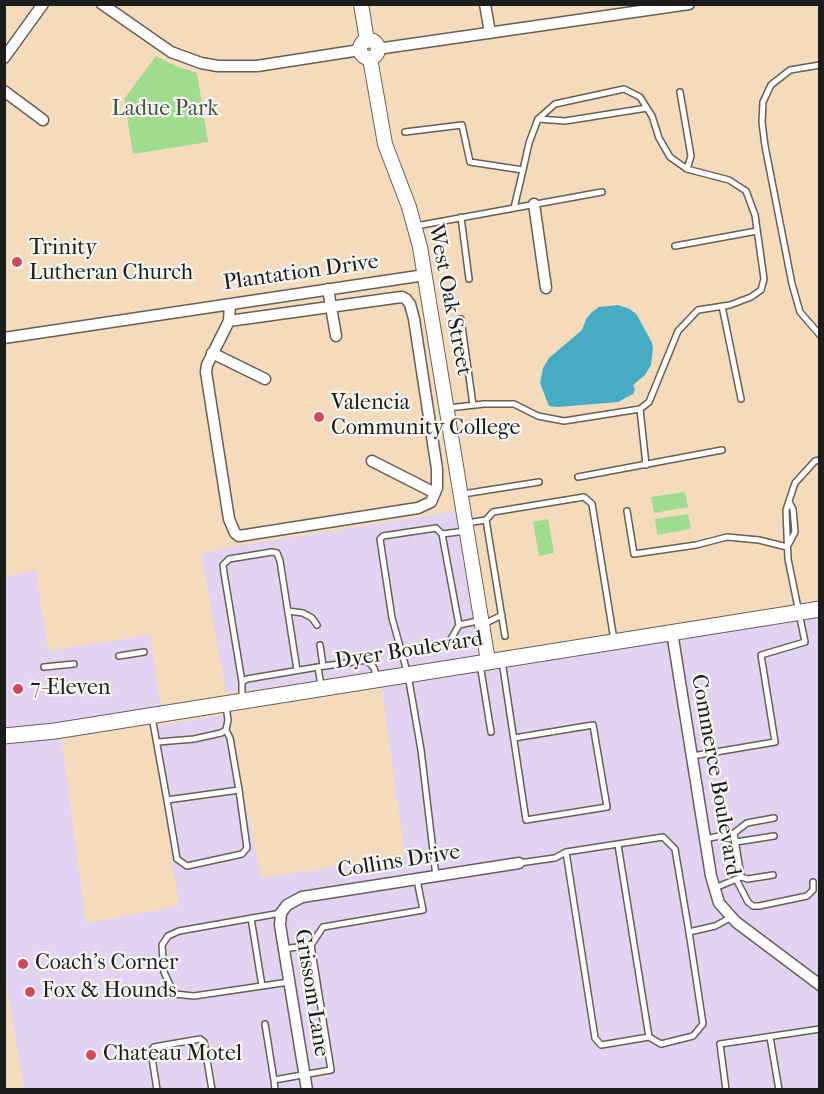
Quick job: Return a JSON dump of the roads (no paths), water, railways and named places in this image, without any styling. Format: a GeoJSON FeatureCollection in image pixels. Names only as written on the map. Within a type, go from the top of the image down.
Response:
{"type":"FeatureCollection","features":[{"type":"Feature","properties":{"kind":"main road","name":"Dyer Boulevard"},"geometry":{"type":"LineString","coordinates":[[4,736],[55,731],[819,609]]}},
{"type":"Feature","properties":{"kind":"street"},"geometry":{"type":"LineString","coordinates":[[4,58],[43,4]]}},
{"type":"Feature","properties":{"kind":"street"},"geometry":{"type":"LineString","coordinates":[[102,4],[162,47],[201,63],[236,67],[257,66],[689,4]]}},
{"type":"Feature","properties":{"kind":"street","name":"West Oak Street"},"geometry":{"type":"LineString","coordinates":[[361,4],[385,144],[415,226],[425,275],[490,661]]}},
{"type":"Feature","properties":{"kind":"street"},"geometry":{"type":"LineString","coordinates":[[485,4],[490,33]]}},
{"type":"Feature","properties":{"kind":"street"},"geometry":{"type":"LineString","coordinates":[[608,4],[609,17]]}},
{"type":"Feature","properties":{"kind":"street"},"geometry":{"type":"LineString","coordinates":[[4,91],[43,120]]}},
{"type":"Feature","properties":{"kind":"street"},"geometry":{"type":"LineString","coordinates":[[534,204],[546,288]]}},
{"type":"Feature","properties":{"kind":"street","name":"Plantation Drive"},"geometry":{"type":"LineString","coordinates":[[4,338],[425,275]]}},
{"type":"Feature","properties":{"kind":"street"},"geometry":{"type":"LineString","coordinates":[[328,289],[336,336]]}},
{"type":"Feature","properties":{"kind":"street"},"geometry":{"type":"LineString","coordinates":[[229,321],[402,297],[406,299],[410,304],[414,319],[437,480],[431,502],[418,508],[240,536],[235,533],[229,519],[206,380],[207,365],[229,321],[230,304]]}},
{"type":"Feature","properties":{"kind":"street"},"geometry":{"type":"LineString","coordinates":[[212,353],[265,379]]}},
{"type":"Feature","properties":{"kind":"street"},"geometry":{"type":"LineString","coordinates":[[424,383],[443,379]]}},
{"type":"Feature","properties":{"kind":"street"},"geometry":{"type":"LineString","coordinates":[[372,461],[435,494]]}},
{"type":"Feature","properties":{"kind":"street"},"geometry":{"type":"LineString","coordinates":[[437,480],[458,476]]}},
{"type":"Feature","properties":{"kind":"street","name":"Commerce Boulevard"},"geometry":{"type":"LineString","coordinates":[[672,632],[705,839],[719,903],[732,917],[819,985]]}},
{"type":"Feature","properties":{"kind":"street","name":"Collins Drive"},"geometry":{"type":"LineString","coordinates":[[284,909],[302,897],[519,863]]}},
{"type":"Feature","properties":{"kind":"street","name":"Grissom Lane"},"geometry":{"type":"LineString","coordinates":[[284,909],[280,925],[307,1089]]}},
{"type":"Feature","properties":{"kind":"lane"},"geometry":{"type":"LineString","coordinates":[[819,65],[790,70],[771,85],[763,102],[762,122],[792,284],[800,312],[819,335]]}},
{"type":"Feature","properties":{"kind":"lane"},"geometry":{"type":"LineString","coordinates":[[448,408],[514,404],[538,416],[564,421],[640,409],[649,402],[678,331],[698,310],[722,306],[751,297],[761,290],[764,279],[755,215],[746,191],[729,180],[687,169],[669,157],[659,138],[652,116],[640,97],[624,89],[555,104],[538,118],[529,143],[514,208]]}},
{"type":"Feature","properties":{"kind":"lane"},"geometry":{"type":"LineString","coordinates":[[680,92],[691,156],[687,169]]}},
{"type":"Feature","properties":{"kind":"lane"},"geometry":{"type":"LineString","coordinates":[[538,118],[565,121],[647,108]]}},
{"type":"Feature","properties":{"kind":"lane"},"geometry":{"type":"LineString","coordinates":[[405,132],[462,125],[470,162],[523,170]]}},
{"type":"Feature","properties":{"kind":"lane"},"geometry":{"type":"LineString","coordinates":[[415,226],[602,192]]}},
{"type":"Feature","properties":{"kind":"lane"},"geometry":{"type":"LineString","coordinates":[[461,217],[468,279]]}},
{"type":"Feature","properties":{"kind":"lane"},"geometry":{"type":"LineString","coordinates":[[675,246],[757,231]]}},
{"type":"Feature","properties":{"kind":"lane"},"geometry":{"type":"LineString","coordinates":[[722,306],[741,399]]}},
{"type":"Feature","properties":{"kind":"lane"},"geometry":{"type":"LineString","coordinates":[[461,319],[473,405]]}},
{"type":"Feature","properties":{"kind":"lane"},"geometry":{"type":"LineString","coordinates":[[640,409],[646,465]]}},
{"type":"Feature","properties":{"kind":"lane"},"geometry":{"type":"LineString","coordinates":[[578,477],[722,450]]}},
{"type":"Feature","properties":{"kind":"lane"},"geometry":{"type":"LineString","coordinates":[[691,756],[775,742],[761,655],[805,642],[788,547],[786,510],[800,475],[814,461],[819,460]]}},
{"type":"Feature","properties":{"kind":"lane"},"geometry":{"type":"LineString","coordinates":[[461,494],[538,482]]}},
{"type":"Feature","properties":{"kind":"lane"},"geometry":{"type":"LineString","coordinates":[[442,534],[486,520],[493,512],[584,497],[592,504],[615,641]]}},
{"type":"Feature","properties":{"kind":"lane"},"geometry":{"type":"LineString","coordinates":[[627,511],[634,554],[696,545],[727,537],[759,540],[788,547]]}},
{"type":"Feature","properties":{"kind":"lane"},"geometry":{"type":"LineString","coordinates":[[486,520],[505,636]]}},
{"type":"Feature","properties":{"kind":"lane"},"geometry":{"type":"LineString","coordinates":[[402,653],[445,645],[452,639],[459,625],[442,534],[436,528],[383,536],[380,539],[392,618],[408,675],[421,750],[436,876]]}},
{"type":"Feature","properties":{"kind":"lane"},"geometry":{"type":"LineString","coordinates":[[242,701],[242,682],[223,565],[228,559],[278,553],[297,670]]}},
{"type":"Feature","properties":{"kind":"lane"},"geometry":{"type":"LineString","coordinates":[[288,611],[303,613],[312,618],[317,625]]}},
{"type":"Feature","properties":{"kind":"lane"},"geometry":{"type":"LineString","coordinates":[[459,625],[482,623],[502,615]]}},
{"type":"Feature","properties":{"kind":"lane"},"geometry":{"type":"LineString","coordinates":[[320,645],[321,688]]}},
{"type":"Feature","properties":{"kind":"lane"},"geometry":{"type":"LineString","coordinates":[[119,656],[144,652]]}},
{"type":"Feature","properties":{"kind":"lane"},"geometry":{"type":"LineString","coordinates":[[242,682],[247,679],[297,670],[367,660],[374,668],[378,679]]}},
{"type":"Feature","properties":{"kind":"lane"},"geometry":{"type":"LineString","coordinates":[[490,661],[492,732]]}},
{"type":"Feature","properties":{"kind":"lane"},"geometry":{"type":"LineString","coordinates":[[490,661],[514,738],[526,820],[607,807],[593,725],[514,738]]}},
{"type":"Feature","properties":{"kind":"lane"},"geometry":{"type":"LineString","coordinates":[[44,667],[74,664]]}},
{"type":"Feature","properties":{"kind":"lane"},"geometry":{"type":"LineString","coordinates":[[152,715],[177,859],[187,866],[242,854],[247,848],[230,738],[226,730],[228,720],[226,703]]}},
{"type":"Feature","properties":{"kind":"lane"},"geometry":{"type":"LineString","coordinates":[[158,742],[195,739],[221,734],[226,730]]}},
{"type":"Feature","properties":{"kind":"lane"},"geometry":{"type":"LineString","coordinates":[[167,800],[238,790]]}},
{"type":"Feature","properties":{"kind":"lane"},"geometry":{"type":"LineString","coordinates":[[705,839],[734,833],[747,823],[774,818]]}},
{"type":"Feature","properties":{"kind":"lane"},"geometry":{"type":"LineString","coordinates":[[734,833],[739,878],[748,902],[753,906],[807,896],[813,890],[813,882]]}},
{"type":"Feature","properties":{"kind":"lane"},"geometry":{"type":"LineString","coordinates":[[736,842],[774,836]]}},
{"type":"Feature","properties":{"kind":"lane"},"geometry":{"type":"LineString","coordinates":[[519,863],[555,858],[566,852],[663,837],[675,849],[703,1024],[693,1036],[661,1044],[649,1037],[601,1045],[595,1038],[566,852]]}},
{"type":"Feature","properties":{"kind":"lane"},"geometry":{"type":"LineString","coordinates":[[618,844],[649,1037]]}},
{"type":"Feature","properties":{"kind":"lane"},"geometry":{"type":"LineString","coordinates":[[714,888],[739,878],[773,875]]}},
{"type":"Feature","properties":{"kind":"lane"},"geometry":{"type":"LineString","coordinates":[[274,1080],[331,1070],[311,945],[323,927],[423,910],[417,879]]}},
{"type":"Feature","properties":{"kind":"lane"},"geometry":{"type":"LineString","coordinates":[[284,909],[251,918],[179,931],[168,936],[162,945],[164,972],[174,994],[194,996],[289,982]]}},
{"type":"Feature","properties":{"kind":"lane"},"geometry":{"type":"LineString","coordinates":[[689,932],[715,926],[732,917]]}},
{"type":"Feature","properties":{"kind":"lane"},"geometry":{"type":"LineString","coordinates":[[251,918],[262,986]]}},
{"type":"Feature","properties":{"kind":"lane"},"geometry":{"type":"LineString","coordinates":[[284,950],[311,945]]}},
{"type":"Feature","properties":{"kind":"lane"},"geometry":{"type":"LineString","coordinates":[[265,1024],[275,1089]]}},
{"type":"Feature","properties":{"kind":"lane"},"geometry":{"type":"LineString","coordinates":[[726,1089],[720,1044],[819,1029]]}},
{"type":"Feature","properties":{"kind":"lane"},"geometry":{"type":"LineString","coordinates":[[770,1037],[779,1089]]}},
{"type":"Feature","properties":{"kind":"lane"},"geometry":{"type":"LineString","coordinates":[[157,1089],[151,1051],[154,1047],[201,1039],[204,1042],[212,1089]]}},
{"type":"Feature","properties":{"kind":"water"},"geometry":{"type":"Polygon","coordinates":[[[618,305],[630,309],[637,315],[652,343],[651,365],[645,375],[633,385],[635,390],[633,394],[618,402],[549,406],[540,383],[543,368],[549,358],[582,330],[586,319],[592,312],[599,307],[618,305]]]}},
{"type":"Feature","properties":{"kind":"place","name":"Trinity Lutheran Church"},"geometry":{"type":"Point","coordinates":[17,262]}},
{"type":"Feature","properties":{"kind":"place","name":"Valencia Community College"},"geometry":{"type":"Point","coordinates":[319,417]}},
{"type":"Feature","properties":{"kind":"place","name":"7-Eleven"},"geometry":{"type":"Point","coordinates":[18,689]}},
{"type":"Feature","properties":{"kind":"place","name":"Coach's Corner"},"geometry":{"type":"Point","coordinates":[23,964]}},
{"type":"Feature","properties":{"kind":"place","name":"Fox & Hounds"},"geometry":{"type":"Point","coordinates":[30,992]}},
{"type":"Feature","properties":{"kind":"place","name":"Chateau Motel"},"geometry":{"type":"Point","coordinates":[91,1055]}},
{"type":"Feature","properties":{"kind":"park label","name":"Ladue Park"},"geometry":{"type":"Point","coordinates":[165,110]}}]}
